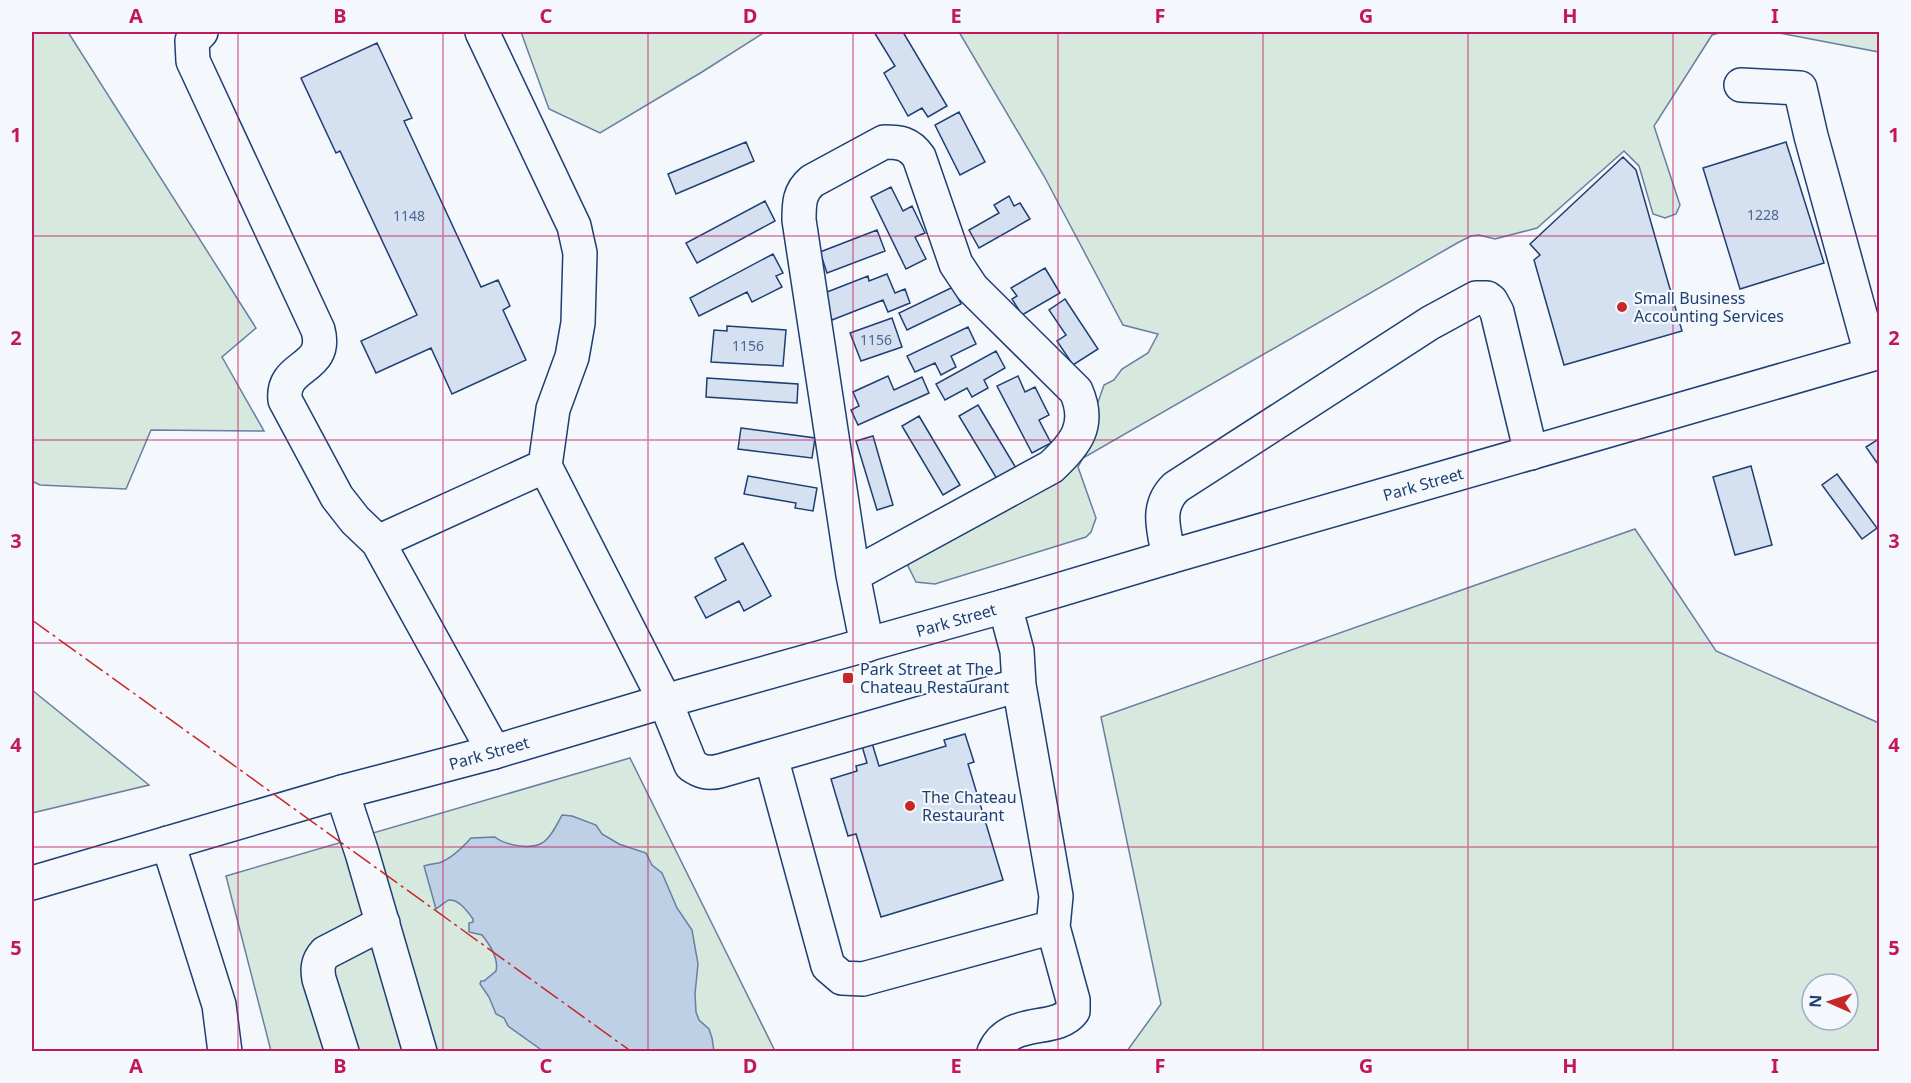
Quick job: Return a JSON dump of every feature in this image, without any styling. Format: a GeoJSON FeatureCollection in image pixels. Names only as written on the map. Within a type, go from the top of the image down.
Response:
{"type":"FeatureCollection","features":[{"type":"Feature","properties":{"kind":"main road"},"geometry":{"type":"LineString","coordinates":[[201,32],[192,41],[193,61],[318,330],[321,342],[317,355],[287,383],[284,389],[285,400],[337,497],[355,520],[378,542],[494,752]]}},
{"type":"Feature","properties":{"kind":"main road"},"geometry":{"type":"LineString","coordinates":[[482,32],[574,226],[580,253],[578,323],[572,357],[553,409],[545,466],[665,701],[691,765],[698,770],[711,773],[1019,685]]}},
{"type":"Feature","properties":{"kind":"main road"},"geometry":{"type":"LineString","coordinates":[[1741,85],[1800,88],[1811,136],[1875,353]]}},
{"type":"Feature","properties":{"kind":"main road"},"geometry":{"type":"LineString","coordinates":[[853,575],[1050,466],[1075,443],[1083,415],[1076,391],[972,288],[956,264],[919,157],[913,148],[904,142],[884,142],[812,181],[804,188],[800,197],[799,220],[853,575],[867,645]]}},
{"type":"Feature","properties":{"kind":"main road"},"geometry":{"type":"LineString","coordinates":[[1169,556],[1162,512],[1169,493],[1176,487],[1430,323],[1476,298],[1486,298],[1491,301],[1497,312],[1531,453]]}},
{"type":"Feature","properties":{"kind":"main road","name":"Park Street"},"geometry":{"type":"LineString","coordinates":[[32,883],[342,792],[494,752],[665,701],[1005,606],[1169,556],[1875,353]]}},
{"type":"Feature","properties":{"kind":"main road"},"geometry":{"type":"LineString","coordinates":[[378,542],[545,466]]}},
{"type":"Feature","properties":{"kind":"main road"},"geometry":{"type":"LineString","coordinates":[[998,1045],[1009,1034],[1063,1019],[1073,1011],[1073,1000],[1053,927],[1056,896],[1019,685],[1017,651],[1005,606]]}},
{"type":"Feature","properties":{"kind":"main road"},"geometry":{"type":"LineString","coordinates":[[771,757],[828,966],[834,974],[842,978],[863,979],[1053,927]]}},
{"type":"Feature","properties":{"kind":"main road"},"geometry":{"type":"LineString","coordinates":[[342,792],[420,1052]]}},
{"type":"Feature","properties":{"kind":"main road"},"geometry":{"type":"LineString","coordinates":[[168,843],[219,1005],[225,1052]]}},
{"type":"Feature","properties":{"kind":"main road"},"geometry":{"type":"LineString","coordinates":[[342,1052],[319,979],[320,959],[325,953],[383,923]]}},
{"type":"Feature","properties":{"kind":"shaded area"},"geometry":{"type":"Polygon","coordinates":[[[32,32],[68,32],[256,328],[222,357],[264,431],[151,430],[126,489],[40,485],[32,481],[32,32]]]}},
{"type":"Feature","properties":{"kind":"shaded area"},"geometry":{"type":"Polygon","coordinates":[[[521,32],[765,32],[600,133],[549,109],[521,32]]]}},
{"type":"Feature","properties":{"kind":"shaded area"},"geometry":{"type":"Polygon","coordinates":[[[959,32],[1722,32],[1712,35],[1654,126],[1680,205],[1676,214],[1665,218],[1653,214],[1639,166],[1624,151],[1537,228],[1495,239],[1479,235],[1471,236],[1459,242],[1083,458],[1078,467],[1096,518],[1091,532],[1086,537],[935,584],[916,582],[908,566],[914,553],[1063,472],[1096,408],[1104,385],[1114,380],[1122,369],[1148,353],[1158,334],[1123,325],[1044,176],[959,32]]]}},
{"type":"Feature","properties":{"kind":"shaded area"},"geometry":{"type":"Polygon","coordinates":[[[1774,32],[1879,32],[1879,52],[1774,32]]]}},
{"type":"Feature","properties":{"kind":"shaded area"},"geometry":{"type":"Polygon","coordinates":[[[1635,529],[1716,651],[1879,723],[1879,1051],[1127,1051],[1161,1004],[1101,717],[1635,529]]]}},
{"type":"Feature","properties":{"kind":"shaded area"},"geometry":{"type":"Polygon","coordinates":[[[32,690],[149,785],[32,813],[32,690]]]}},
{"type":"Feature","properties":{"kind":"shaded area"},"geometry":{"type":"Polygon","coordinates":[[[630,758],[775,1051],[271,1051],[226,876],[630,758]]]}},
{"type":"Feature","properties":{"kind":"water"},"geometry":{"type":"Polygon","coordinates":[[[562,815],[572,816],[596,825],[602,834],[619,844],[646,853],[652,865],[662,873],[677,908],[692,930],[698,964],[696,1012],[699,1020],[709,1029],[714,1051],[543,1051],[508,1026],[504,1018],[496,1014],[489,997],[480,984],[496,971],[493,952],[482,935],[469,932],[469,923],[473,922],[473,919],[460,904],[449,900],[436,909],[424,866],[448,859],[471,838],[495,837],[518,846],[537,845],[548,838],[562,815]]]}},
{"type":"Feature","properties":{"kind":"building"},"geometry":{"type":"Polygon","coordinates":[[[874,32],[903,32],[947,106],[928,117],[922,108],[908,116],[884,73],[895,66],[874,32]]]}},
{"type":"Feature","properties":{"kind":"building"},"geometry":{"type":"Polygon","coordinates":[[[377,43],[412,118],[404,121],[481,287],[498,280],[510,306],[503,310],[526,360],[452,394],[431,348],[376,373],[361,341],[417,315],[340,151],[336,153],[301,78],[377,43]]]}},
{"type":"Feature","properties":{"kind":"building"},"geometry":{"type":"Polygon","coordinates":[[[959,112],[985,162],[960,175],[935,125],[959,112]]]}},
{"type":"Feature","properties":{"kind":"building"},"geometry":{"type":"Polygon","coordinates":[[[746,142],[754,161],[676,194],[668,174],[746,142]]]}},
{"type":"Feature","properties":{"kind":"building"},"geometry":{"type":"Polygon","coordinates":[[[1786,142],[1824,263],[1740,289],[1703,168],[1786,142]]]}},
{"type":"Feature","properties":{"kind":"building"},"geometry":{"type":"Polygon","coordinates":[[[1623,157],[1636,170],[1682,331],[1564,365],[1534,260],[1540,255],[1530,244],[1623,157]]]}},
{"type":"Feature","properties":{"kind":"building"},"geometry":{"type":"Polygon","coordinates":[[[891,187],[903,211],[912,206],[925,233],[915,237],[926,259],[906,269],[871,197],[891,187]]]}},
{"type":"Feature","properties":{"kind":"building"},"geometry":{"type":"Polygon","coordinates":[[[1009,196],[1014,206],[1020,203],[1030,219],[979,248],[969,230],[999,213],[994,205],[1009,196]]]}},
{"type":"Feature","properties":{"kind":"building"},"geometry":{"type":"Polygon","coordinates":[[[765,201],[775,221],[697,263],[686,243],[765,201]]]}},
{"type":"Feature","properties":{"kind":"building"},"geometry":{"type":"Polygon","coordinates":[[[877,230],[885,251],[827,273],[820,252],[877,230]]]}},
{"type":"Feature","properties":{"kind":"building"},"geometry":{"type":"Polygon","coordinates":[[[773,254],[783,273],[776,276],[782,287],[752,302],[747,292],[699,316],[690,298],[773,254]]]}},
{"type":"Feature","properties":{"kind":"building"},"geometry":{"type":"Polygon","coordinates":[[[1045,268],[1060,293],[1022,315],[1012,299],[1017,296],[1011,288],[1045,268]]]}},
{"type":"Feature","properties":{"kind":"building"},"geometry":{"type":"Polygon","coordinates":[[[887,274],[895,293],[905,289],[910,303],[888,312],[883,300],[832,320],[822,294],[868,276],[869,281],[887,274]]]}},
{"type":"Feature","properties":{"kind":"building"},"geometry":{"type":"Polygon","coordinates":[[[953,287],[961,304],[907,330],[899,313],[953,287]]]}},
{"type":"Feature","properties":{"kind":"building"},"geometry":{"type":"Polygon","coordinates":[[[1065,299],[1098,349],[1073,365],[1057,341],[1066,335],[1049,310],[1065,299]]]}},
{"type":"Feature","properties":{"kind":"building"},"geometry":{"type":"Polygon","coordinates":[[[892,318],[902,347],[861,361],[850,333],[892,318]]]}},
{"type":"Feature","properties":{"kind":"building"},"geometry":{"type":"Polygon","coordinates":[[[727,326],[786,330],[783,366],[711,362],[714,330],[727,331],[727,326]]]}},
{"type":"Feature","properties":{"kind":"building"},"geometry":{"type":"Polygon","coordinates":[[[968,327],[976,344],[951,356],[956,367],[941,375],[935,363],[915,372],[907,356],[968,327]]]}},
{"type":"Feature","properties":{"kind":"building"},"geometry":{"type":"Polygon","coordinates":[[[996,351],[1005,368],[984,380],[988,388],[972,397],[967,388],[945,400],[936,384],[996,351]]]}},
{"type":"Feature","properties":{"kind":"building"},"geometry":{"type":"Polygon","coordinates":[[[888,376],[894,390],[922,377],[929,393],[858,425],[851,410],[859,406],[853,392],[888,376]]]}},
{"type":"Feature","properties":{"kind":"building"},"geometry":{"type":"Polygon","coordinates":[[[1018,376],[1025,392],[1035,387],[1049,415],[1039,420],[1051,443],[1032,453],[997,386],[1018,376]]]}},
{"type":"Feature","properties":{"kind":"building"},"geometry":{"type":"Polygon","coordinates":[[[707,378],[798,384],[797,403],[706,397],[707,378]]]}},
{"type":"Feature","properties":{"kind":"building"},"geometry":{"type":"Polygon","coordinates":[[[978,405],[1016,468],[997,479],[959,416],[978,405]]]}},
{"type":"Feature","properties":{"kind":"building"},"geometry":{"type":"Polygon","coordinates":[[[919,416],[960,485],[943,495],[902,426],[919,416]]]}},
{"type":"Feature","properties":{"kind":"building"},"geometry":{"type":"Polygon","coordinates":[[[741,428],[815,438],[812,458],[738,449],[741,428]]]}},
{"type":"Feature","properties":{"kind":"building"},"geometry":{"type":"Polygon","coordinates":[[[873,436],[893,505],[877,510],[856,441],[873,436]]]}},
{"type":"Feature","properties":{"kind":"building"},"geometry":{"type":"Polygon","coordinates":[[[1880,438],[1880,467],[1866,447],[1880,438]]]}},
{"type":"Feature","properties":{"kind":"building"},"geometry":{"type":"Polygon","coordinates":[[[1751,466],[1772,545],[1735,555],[1713,477],[1751,466]]]}},
{"type":"Feature","properties":{"kind":"building"},"geometry":{"type":"Polygon","coordinates":[[[1837,474],[1877,528],[1862,539],[1822,485],[1837,474]]]}},
{"type":"Feature","properties":{"kind":"building"},"geometry":{"type":"Polygon","coordinates":[[[748,476],[817,488],[813,511],[795,508],[796,503],[744,494],[748,476]]]}},
{"type":"Feature","properties":{"kind":"building"},"geometry":{"type":"Polygon","coordinates":[[[743,543],[771,596],[744,611],[739,601],[706,618],[695,597],[726,580],[715,558],[743,543]]]}},
{"type":"Feature","properties":{"kind":"building","name":"The Chateau Restaurant"},"geometry":{"type":"Polygon","coordinates":[[[965,734],[974,762],[968,764],[1003,880],[881,917],[856,834],[848,836],[831,779],[857,771],[856,766],[867,763],[862,746],[872,743],[879,766],[946,746],[944,740],[965,734]]]}},
{"type":"Feature","properties":{"kind":"power"},"geometry":{"type":"LineString","coordinates":[[32,620],[632,1052]]}},
{"type":"Feature","properties":{"kind":"place","name":"Small Business Accounting Services"},"geometry":{"type":"Point","coordinates":[1622,307]}},
{"type":"Feature","properties":{"kind":"place","name":"Park Street at The Chateau Restaurant"},"geometry":{"type":"Point","coordinates":[848,678]}},
{"type":"Feature","properties":{"kind":"place","name":"The Chateau Restaurant"},"geometry":{"type":"Point","coordinates":[910,806]}}]}
